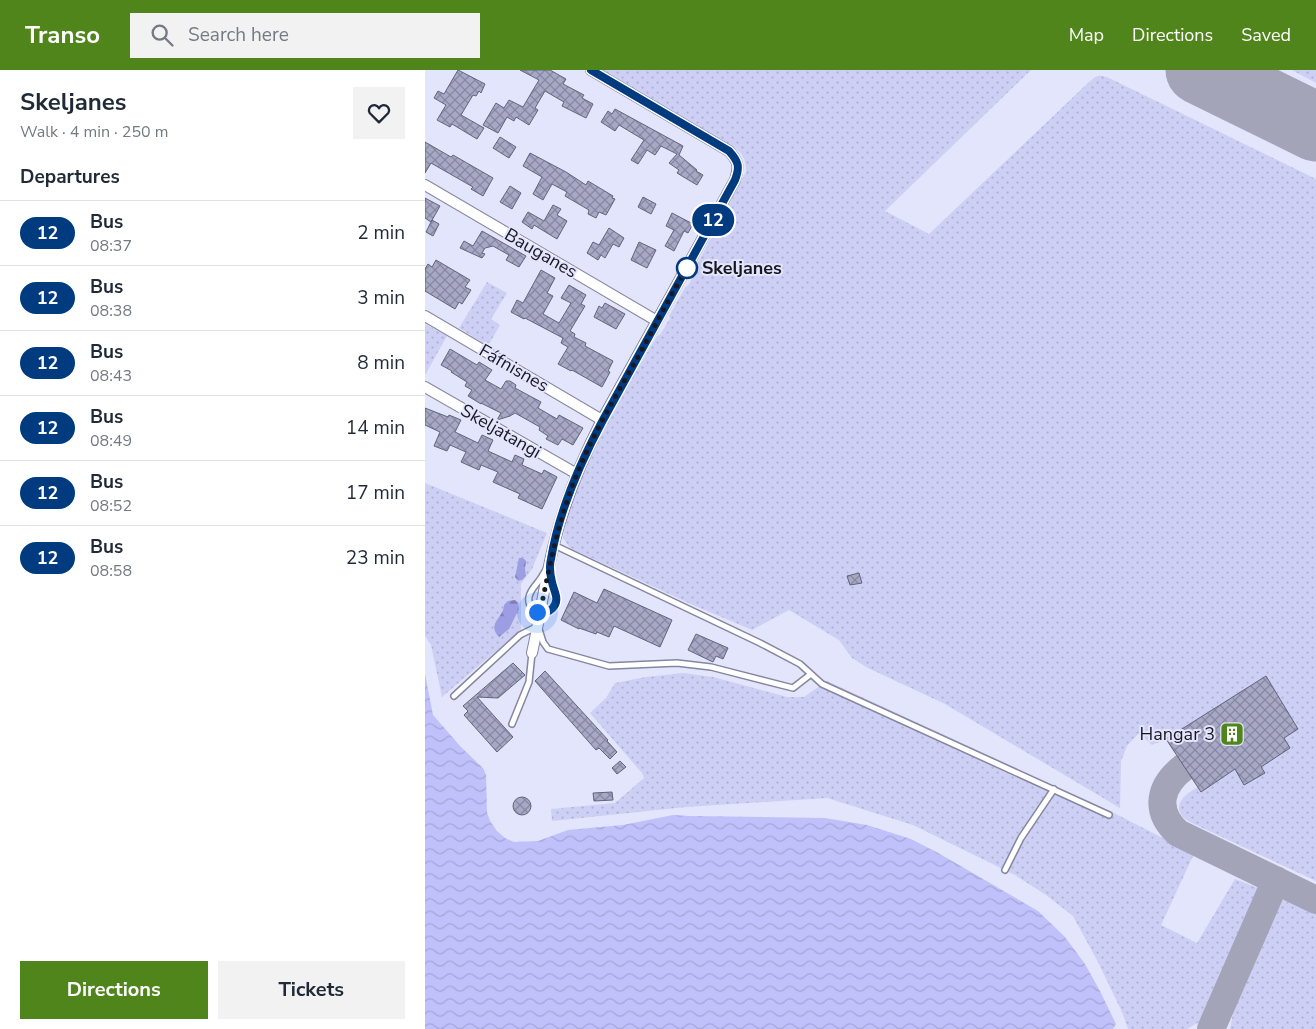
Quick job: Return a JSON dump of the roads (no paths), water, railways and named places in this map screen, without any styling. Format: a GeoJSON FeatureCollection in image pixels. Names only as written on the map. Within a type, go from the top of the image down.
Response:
{"type":"FeatureCollection","features":[{"type":"Feature","properties":{"kind":"street"},"geometry":{"type":"LineString","coordinates":[[532,653],[550,560],[560,521],[577,474],[603,420],[738,172],[738,163],[729,151],[591,70]]}},
{"type":"Feature","properties":{"kind":"street","name":"Bauganes"},"geometry":{"type":"LineString","coordinates":[[425,185],[657,321]]}},
{"type":"Feature","properties":{"kind":"street","name":"Fáfnisnes"},"geometry":{"type":"LineString","coordinates":[[425,316],[603,420]]}},
{"type":"Feature","properties":{"kind":"street","name":"Skeljatangi"},"geometry":{"type":"LineString","coordinates":[[425,387],[577,474]]}},
{"type":"Feature","properties":{"kind":"lane"},"geometry":{"type":"LineString","coordinates":[[554,545],[760,643],[799,664],[822,684],[1109,815]]}},
{"type":"Feature","properties":{"kind":"lane"},"geometry":{"type":"LineString","coordinates":[[454,696],[519,635],[538,626],[543,642],[548,649],[609,666],[677,664],[711,667],[793,688],[811,674]]}},
{"type":"Feature","properties":{"kind":"lane"},"geometry":{"type":"LineString","coordinates":[[512,724],[529,682],[532,653]]}},
{"type":"Feature","properties":{"kind":"lane"},"geometry":{"type":"LineString","coordinates":[[1005,870],[1021,838],[1054,789]]}},
{"type":"Feature","properties":{"kind":"water"},"geometry":{"type":"Polygon","coordinates":[[[425,674],[433,715],[461,747],[483,768],[486,775],[487,812],[490,821],[505,838],[514,842],[538,841],[568,830],[623,825],[673,815],[825,818],[867,825],[911,839],[1038,911],[1065,937],[1085,964],[1116,1024],[1113,1029],[425,1029],[425,674]]]}},
{"type":"Feature","properties":{"kind":"place","name":"Skeljanes"},"geometry":{"type":"Point","coordinates":[687,268]}},
{"type":"Feature","properties":{"kind":"place","name":"Hangar 3"},"geometry":{"type":"Point","coordinates":[1232,734]}}]}
